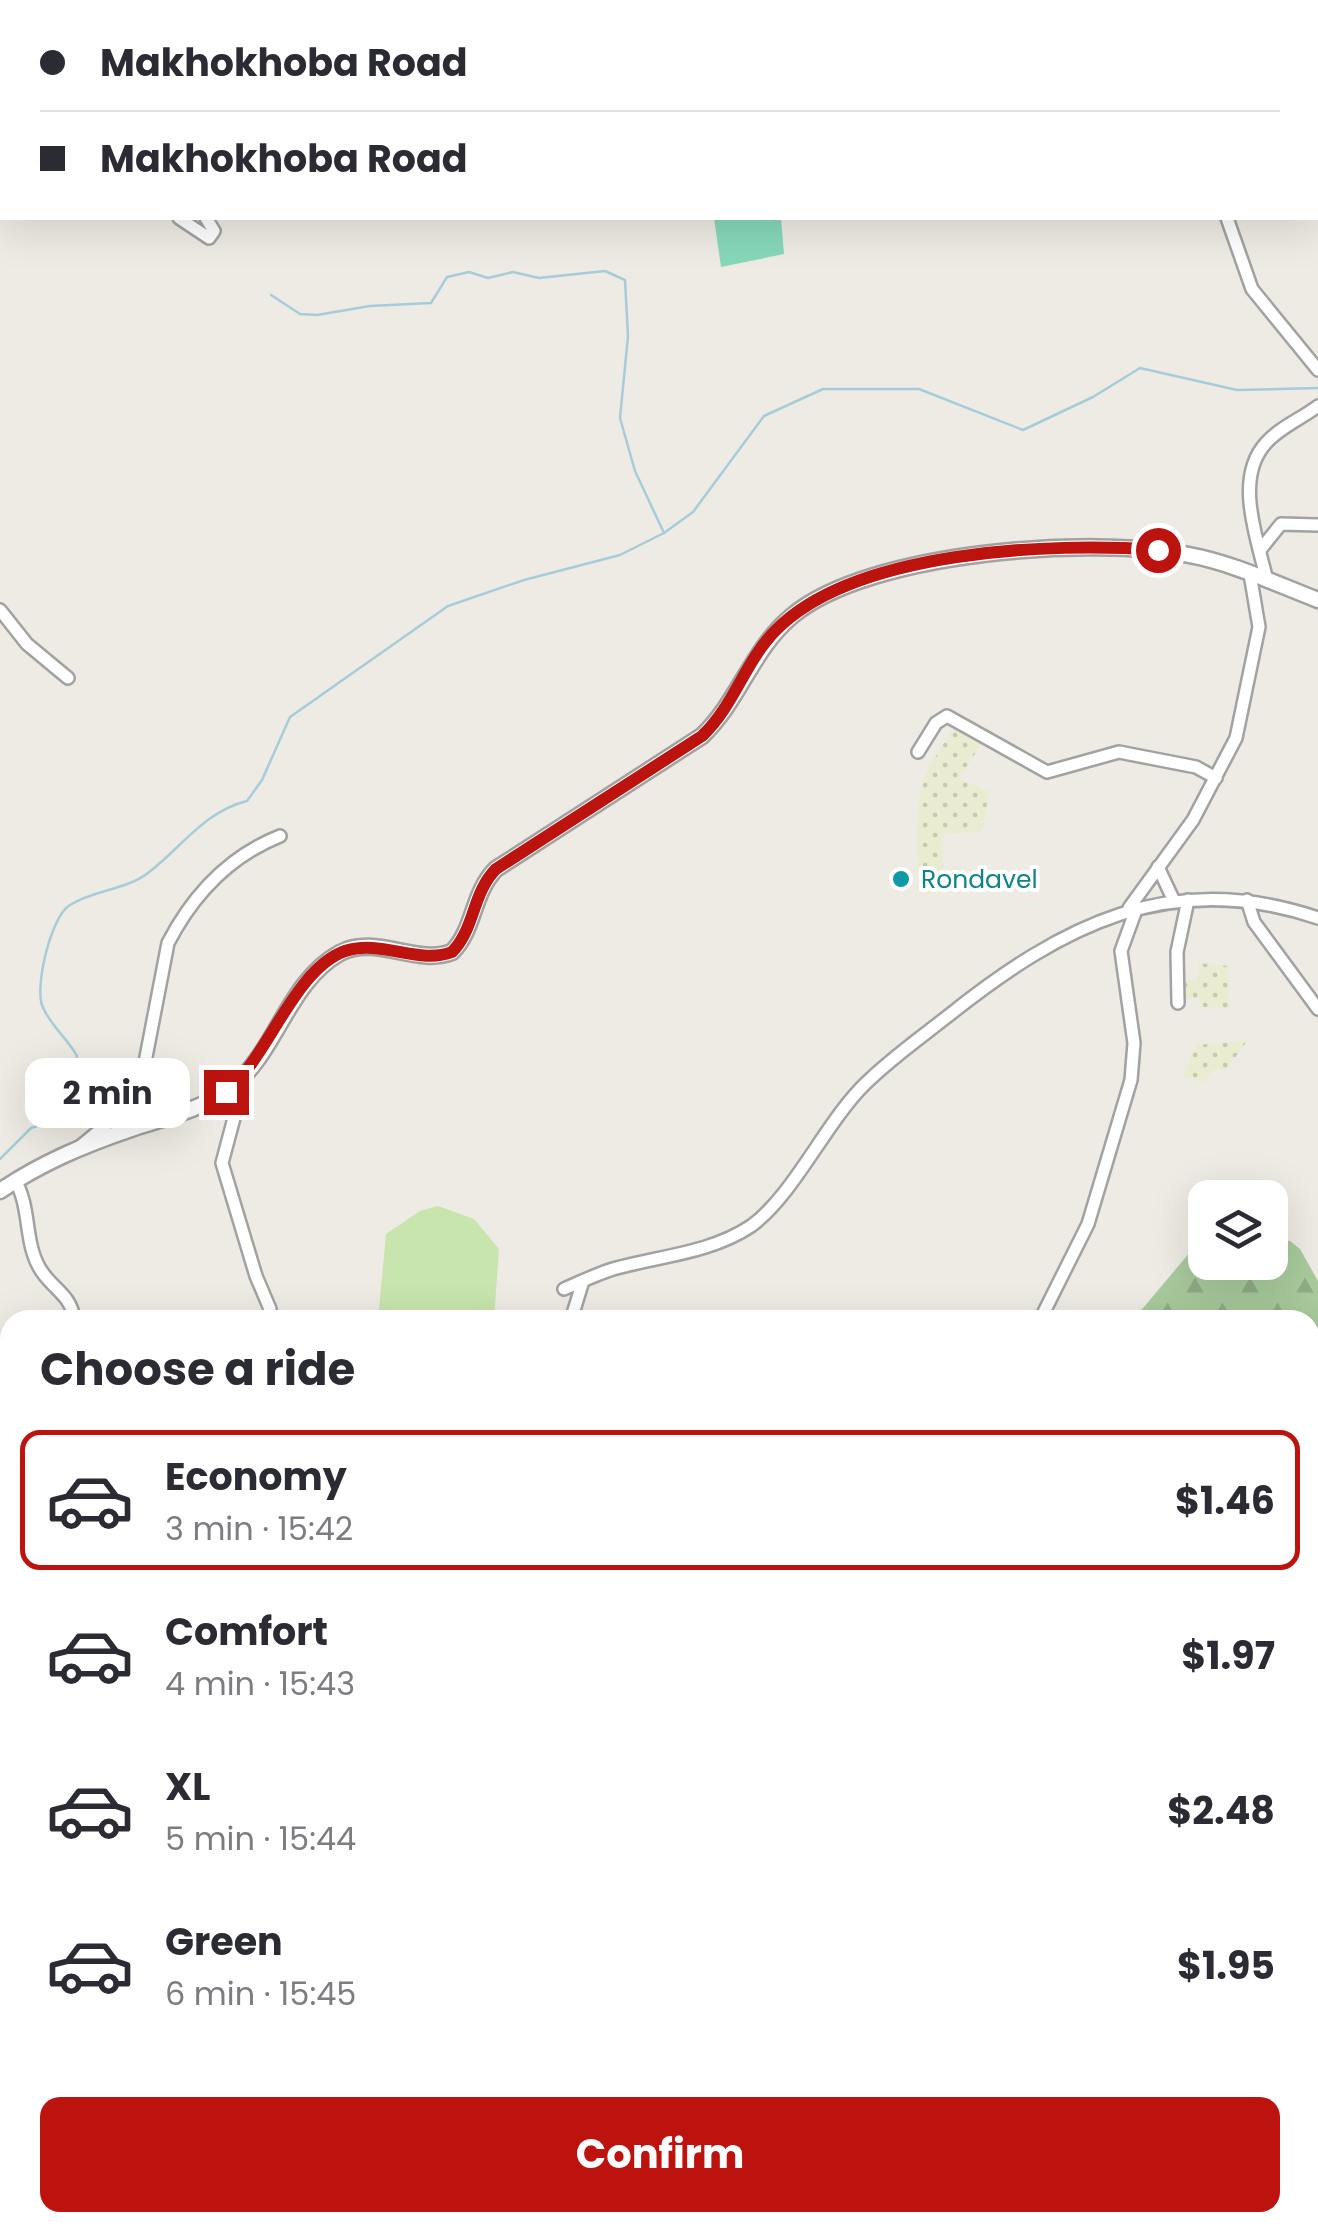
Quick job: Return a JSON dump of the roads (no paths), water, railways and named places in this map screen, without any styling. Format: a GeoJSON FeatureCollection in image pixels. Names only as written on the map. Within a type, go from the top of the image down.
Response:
{"type":"FeatureCollection","features":[{"type":"Feature","properties":{"kind":"street"},"geometry":{"type":"LineString","coordinates":[[182,220],[209,238],[214,231],[207,220]]}},
{"type":"Feature","properties":{"kind":"street"},"geometry":{"type":"LineString","coordinates":[[1228,220],[1252,289],[1318,370]]}},
{"type":"Feature","properties":{"kind":"street"},"geometry":{"type":"LineString","coordinates":[[1267,581],[1250,503],[1253,466],[1272,437],[1318,406]]}},
{"type":"Feature","properties":{"kind":"street"},"geometry":{"type":"LineString","coordinates":[[1260,550],[1281,524],[1318,526]]}},
{"type":"Feature","properties":{"kind":"street"},"geometry":{"type":"LineString","coordinates":[[0,1191],[77,1149],[188,1110],[235,1084],[305,987],[341,953],[370,948],[434,956],[452,952],[462,939],[476,893],[496,869],[702,736],[726,710],[773,632],[804,606],[837,588],[897,568],[958,557],[1119,547],[1191,555],[1318,600]]}},
{"type":"Feature","properties":{"kind":"street"},"geometry":{"type":"LineString","coordinates":[[1045,1310],[1088,1224],[1132,1080],[1134,1043],[1121,952],[1133,908],[1178,843],[1236,738],[1257,642],[1258,613],[1250,574]]}},
{"type":"Feature","properties":{"kind":"street"},"geometry":{"type":"LineString","coordinates":[[0,610],[27,644],[68,678]]}},
{"type":"Feature","properties":{"kind":"street"},"geometry":{"type":"LineString","coordinates":[[918,752],[936,723],[947,716],[1047,772],[1118,752],[1196,767],[1216,778]]}},
{"type":"Feature","properties":{"kind":"street"},"geometry":{"type":"LineString","coordinates":[[77,1149],[122,1112],[141,1083],[168,943],[178,924],[224,870],[280,836]]}},
{"type":"Feature","properties":{"kind":"street"},"geometry":{"type":"LineString","coordinates":[[1158,868],[1174,901]]}},
{"type":"Feature","properties":{"kind":"street"},"geometry":{"type":"LineString","coordinates":[[1178,1003],[1178,952],[1188,900]]}},
{"type":"Feature","properties":{"kind":"street"},"geometry":{"type":"LineString","coordinates":[[1247,900],[1254,922],[1318,1009]]}},
{"type":"Feature","properties":{"kind":"street"},"geometry":{"type":"LineString","coordinates":[[564,1289],[608,1270],[706,1246],[749,1227],[779,1196],[866,1083],[1026,959],[1105,916],[1174,901],[1247,900],[1318,918]]}},
{"type":"Feature","properties":{"kind":"street"},"geometry":{"type":"LineString","coordinates":[[235,1084],[234,1118],[222,1163],[270,1309]]}},
{"type":"Feature","properties":{"kind":"street"},"geometry":{"type":"LineString","coordinates":[[15,1180],[24,1196],[38,1266],[67,1297],[71,1310]]}},
{"type":"Feature","properties":{"kind":"street"},"geometry":{"type":"LineString","coordinates":[[574,1310],[583,1281]]}},
{"type":"Feature","properties":{"kind":"waterway"},"geometry":{"type":"LineString","coordinates":[[271,295],[300,314],[317,315],[370,306],[431,303],[447,277],[469,272],[488,278],[513,272],[539,278],[605,271],[625,280],[628,336],[620,418],[635,471],[664,533]]}},
{"type":"Feature","properties":{"kind":"waterway"},"geometry":{"type":"LineString","coordinates":[[0,1159],[31,1128],[59,1119],[77,1056],[49,1018],[40,995],[46,952],[57,922],[70,905],[139,879],[218,813],[247,801],[262,780],[290,717],[448,606],[524,580],[620,555],[664,533],[693,512],[764,416],[823,389],[919,389],[1023,430],[1093,397],[1140,368],[1237,390],[1318,388]]}},
{"type":"Feature","properties":{"kind":"place","name":"Rondavel"},"geometry":{"type":"Point","coordinates":[901,879]}}]}
